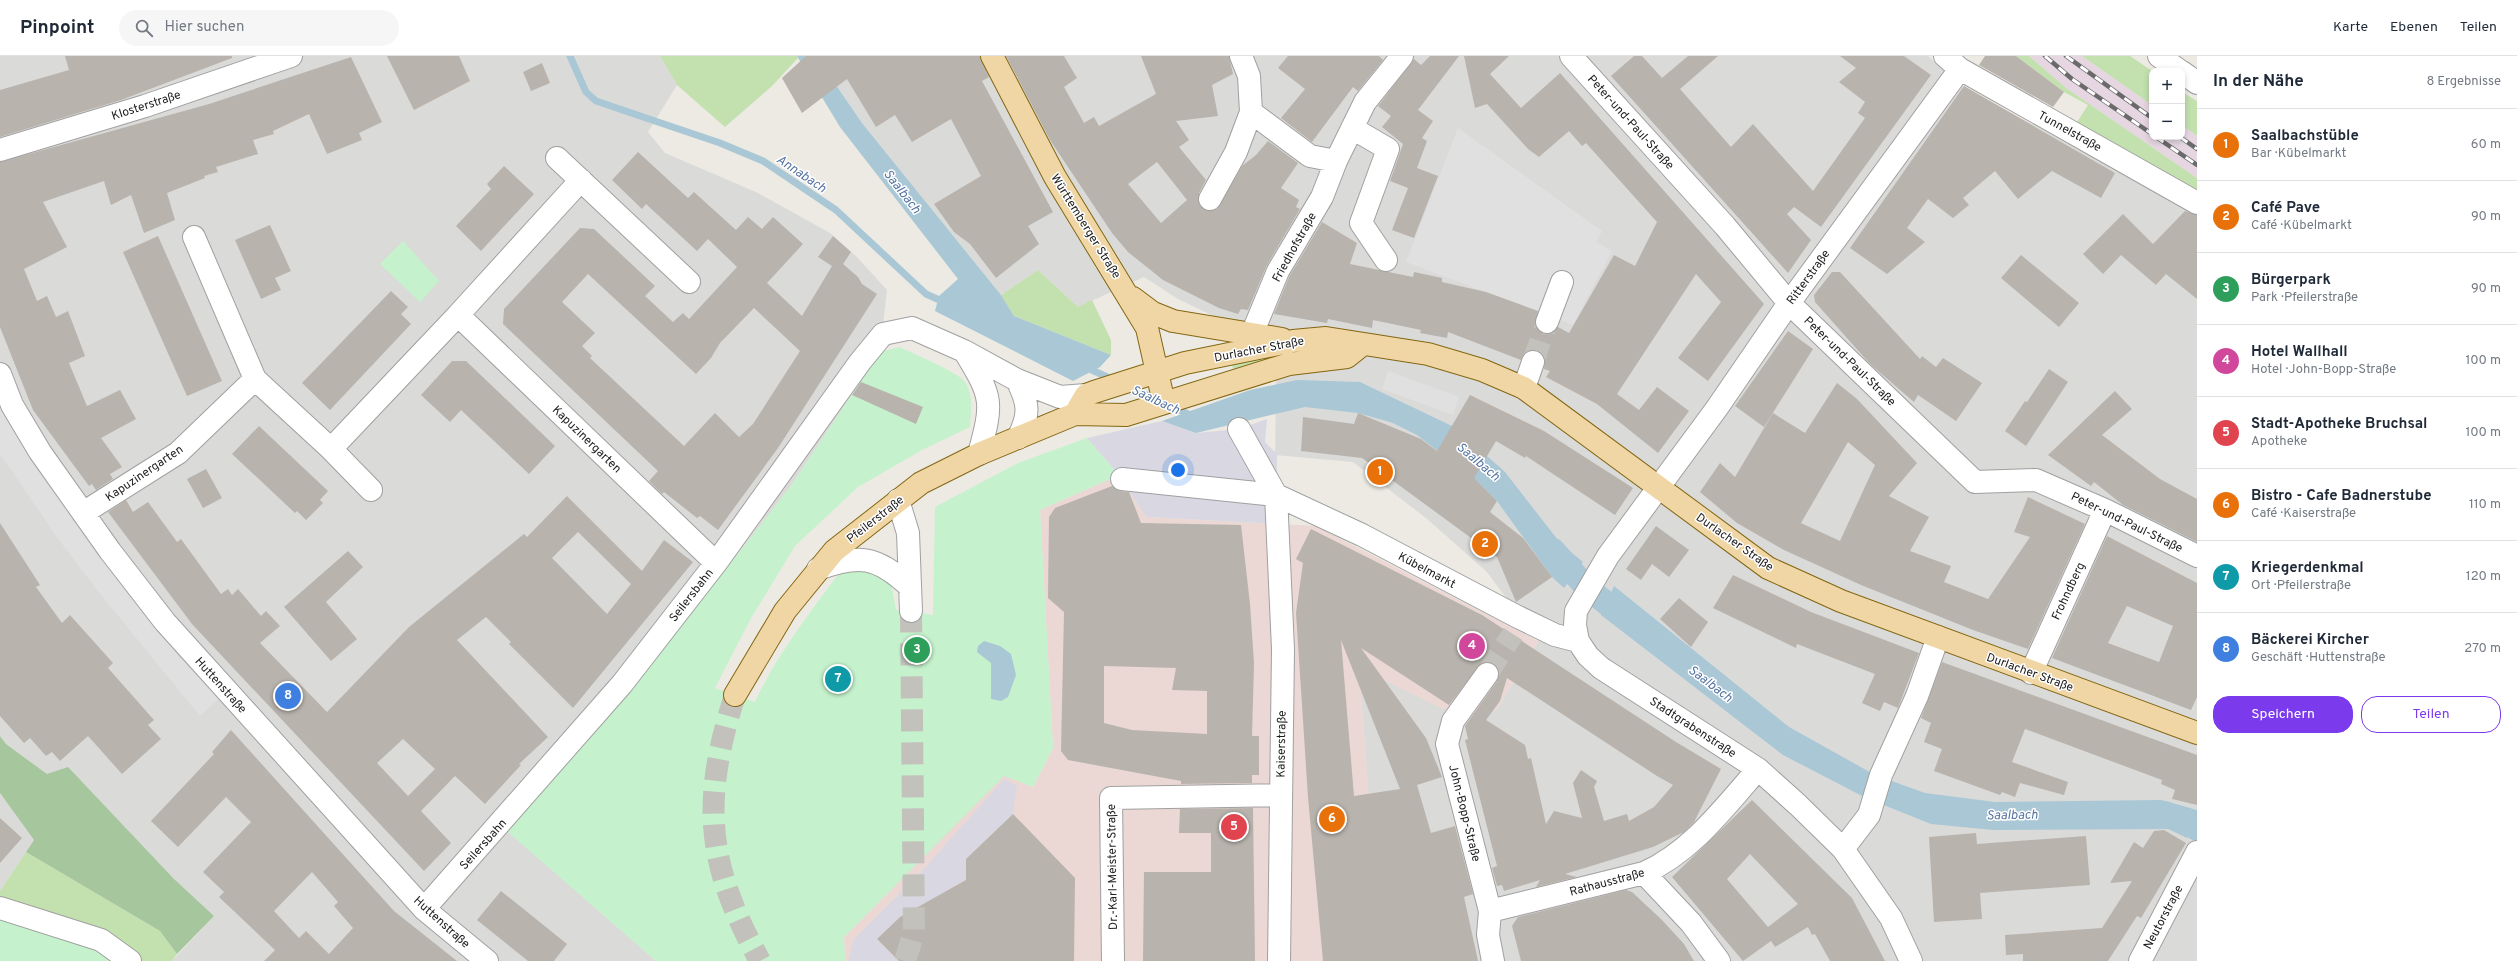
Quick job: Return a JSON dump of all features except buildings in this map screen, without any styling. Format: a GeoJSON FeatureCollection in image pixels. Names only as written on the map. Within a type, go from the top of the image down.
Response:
{"type":"FeatureCollection","features":[{"type":"Feature","properties":{"kind":"main road","name":"Württemberger Straße"},"geometry":{"type":"LineString","coordinates":[[992,56],[1055,178],[1128,294],[1147,328],[1155,374],[1164,403]]}},
{"type":"Feature","properties":{"kind":"main road"},"geometry":{"type":"LineString","coordinates":[[1128,294],[1153,313],[1173,321],[1293,341]]}},
{"type":"Feature","properties":{"kind":"main road","name":"Durlacher Straße"},"geometry":{"type":"LineString","coordinates":[[1155,374],[1185,363],[1293,341],[1326,338],[1362,345],[1428,354],[1482,370],[1524,388],[1768,568],[1842,601],[2031,673],[2139,710],[2197,733]]}},
{"type":"Feature","properties":{"kind":"main road","name":"Durlacher Straße"},"geometry":{"type":"LineString","coordinates":[[1164,403],[1289,364],[1346,357],[1362,345]]}},
{"type":"Feature","properties":{"kind":"main road"},"geometry":{"type":"LineString","coordinates":[[1075,414],[1090,394],[1155,374]]}},
{"type":"Feature","properties":{"kind":"main road","name":"Pfeilerstraße"},"geometry":{"type":"LineString","coordinates":[[735,695],[766,639],[818,569],[834,551],[898,500],[928,480],[979,454],[1075,414],[1126,415],[1164,403]]}},
{"type":"Feature","properties":{"kind":"street","name":"Klosterstraße"},"geometry":{"type":"LineString","coordinates":[[0,150],[145,106],[291,56]]}},
{"type":"Feature","properties":{"kind":"street"},"geometry":{"type":"LineString","coordinates":[[1210,199],[1236,152],[1251,112],[1249,76],[1241,56]]}},
{"type":"Feature","properties":{"kind":"street","name":"Friedhofstraße"},"geometry":{"type":"LineString","coordinates":[[1252,334],[1278,271],[1322,197],[1336,161],[1365,102],[1402,56]]}},
{"type":"Feature","properties":{"kind":"street","name":"Peter-und-Paul-Straße"},"geometry":{"type":"LineString","coordinates":[[1570,56],[1725,226],[1789,303],[1975,482],[2036,480],[2105,510],[2197,556]]}},
{"type":"Feature","properties":{"kind":"street"},"geometry":{"type":"LineString","coordinates":[[2159,56],[2176,68]]}},
{"type":"Feature","properties":{"kind":"street","name":"Ritterstraße"},"geometry":{"type":"LineString","coordinates":[[1660,487],[1717,408],[1952,62]]}},
{"type":"Feature","properties":{"kind":"street","name":"Tunnelstraße"},"geometry":{"type":"LineString","coordinates":[[1952,62],[2197,203]]}},
{"type":"Feature","properties":{"kind":"street"},"geometry":{"type":"LineString","coordinates":[[2185,75],[2197,83]]}},
{"type":"Feature","properties":{"kind":"street"},"geometry":{"type":"LineString","coordinates":[[1251,112],[1310,156],[1336,161]]}},
{"type":"Feature","properties":{"kind":"street"},"geometry":{"type":"LineString","coordinates":[[1352,128],[1388,149],[1361,224],[1386,260]]}},
{"type":"Feature","properties":{"kind":"street"},"geometry":{"type":"LineString","coordinates":[[558,158],[689,282]]}},
{"type":"Feature","properties":{"kind":"street"},"geometry":{"type":"LineString","coordinates":[[331,449],[458,315],[581,180]]}},
{"type":"Feature","properties":{"kind":"street"},"geometry":{"type":"LineString","coordinates":[[194,237],[255,379],[331,449],[371,490]]}},
{"type":"Feature","properties":{"kind":"street"},"geometry":{"type":"LineString","coordinates":[[1547,322],[1562,282]]}},
{"type":"Feature","properties":{"kind":"street","name":"Kapuzinergarten"},"geometry":{"type":"LineString","coordinates":[[458,315],[716,563]]}},
{"type":"Feature","properties":{"kind":"street","name":"Seilersbahn"},"geometry":{"type":"LineString","coordinates":[[424,909],[622,684],[716,563],[860,362],[883,334],[912,328],[964,351],[1017,380],[1060,397],[1090,394]]}},
{"type":"Feature","properties":{"kind":"street"},"geometry":{"type":"LineString","coordinates":[[964,351],[986,386],[990,413],[979,454]]}},
{"type":"Feature","properties":{"kind":"street"},"geometry":{"type":"LineString","coordinates":[[1524,388],[1533,362]]}},
{"type":"Feature","properties":{"kind":"street","name":"Huttenstraße"},"geometry":{"type":"LineString","coordinates":[[0,374],[12,405],[83,513],[165,622],[424,909],[487,961]]}},
{"type":"Feature","properties":{"kind":"street","name":"Kapuzinergarten"},"geometry":{"type":"LineString","coordinates":[[83,513],[178,453],[255,379]]}},
{"type":"Feature","properties":{"kind":"street"},"geometry":{"type":"LineString","coordinates":[[1017,380],[1025,396],[1027,420],[1018,438]]}},
{"type":"Feature","properties":{"kind":"street"},"geometry":{"type":"LineString","coordinates":[[1239,429],[1276,495]]}},
{"type":"Feature","properties":{"kind":"street","name":"Kübelmarkt"},"geometry":{"type":"LineString","coordinates":[[1122,479],[1276,495],[1362,535],[1517,626],[1578,640]]}},
{"type":"Feature","properties":{"kind":"street","name":"Stadtgrabenstraße"},"geometry":{"type":"LineString","coordinates":[[1660,487],[1608,556],[1576,611],[1575,625],[1578,640],[1588,656],[1601,668],[1758,769],[1843,848],[1891,918],[1911,961]]}},
{"type":"Feature","properties":{"kind":"street","name":"Kaiserstraße"},"geometry":{"type":"LineString","coordinates":[[1276,495],[1283,649],[1279,961]]}},
{"type":"Feature","properties":{"kind":"street"},"geometry":{"type":"LineString","coordinates":[[898,500],[908,534],[911,611]]}},
{"type":"Feature","properties":{"kind":"street","name":"Frohndberg"},"geometry":{"type":"LineString","coordinates":[[2031,673],[2105,510]]}},
{"type":"Feature","properties":{"kind":"street"},"geometry":{"type":"LineString","coordinates":[[818,569],[843,560],[872,560],[895,572],[909,586]]}},
{"type":"Feature","properties":{"kind":"street"},"geometry":{"type":"LineString","coordinates":[[1843,848],[1869,815],[1871,803],[1881,775],[1917,696],[1938,637]]}},
{"type":"Feature","properties":{"kind":"street","name":"John-Bopp-Straße"},"geometry":{"type":"LineString","coordinates":[[1486,674],[1453,721],[1447,744],[1490,911],[1488,935],[1493,961]]}},
{"type":"Feature","properties":{"kind":"street","name":"Rathausstraße"},"geometry":{"type":"LineString","coordinates":[[1490,911],[1644,874],[1674,855],[1710,824],[1758,769]]}},
{"type":"Feature","properties":{"kind":"street","name":"Dr.-Karl-Meister-Straße"},"geometry":{"type":"LineString","coordinates":[[1113,961],[1111,798],[1280,794]]}},
{"type":"Feature","properties":{"kind":"street","name":"Neutorstraße"},"geometry":{"type":"LineString","coordinates":[[2140,961],[2193,859]]}},
{"type":"Feature","properties":{"kind":"street"},"geometry":{"type":"LineString","coordinates":[[1644,874],[1691,923],[1719,961]]}},
{"type":"Feature","properties":{"kind":"street"},"geometry":{"type":"LineString","coordinates":[[0,908],[101,940],[130,961]]}},
{"type":"Feature","properties":{"kind":"shaded area"},"geometry":{"type":"Polygon","coordinates":[[[0,56],[660,56],[677,85],[648,132],[665,153],[758,193],[830,233],[856,256],[887,290],[880,352],[791,486],[723,573],[509,832],[656,961],[172,961],[214,916],[173,878],[47,774],[6,744],[0,736],[0,56]]]}},
{"type":"Feature","properties":{"kind":"shaded area"},"geometry":{"type":"Polygon","coordinates":[[[816,56],[1928,56],[1960,85],[2197,214],[2197,961],[1381,961],[1359,668],[1496,711],[1538,641],[1487,572],[1426,518],[1353,462],[1275,455],[1277,327],[1220,319],[1178,299],[1144,277],[1078,307],[1038,270],[1001,295],[862,123],[816,56]]]}},
{"type":"Feature","properties":{"kind":"shaded area"},"geometry":{"type":"Polygon","coordinates":[[[2029,56],[2082,56],[2149,103],[2149,140],[2185,140],[2185,127],[2197,136],[2197,178],[2066,88],[2029,56]]]}},
{"type":"Feature","properties":{"kind":"shaded area"},"geometry":{"type":"Polygon","coordinates":[[[1458,128],[1602,231],[1596,242],[1612,251],[1573,325],[1406,262],[1458,128]]]}},
{"type":"Feature","properties":{"kind":"shaded area"},"geometry":{"type":"Polygon","coordinates":[[[1388,371],[1459,397],[1453,415],[1382,389],[1388,371]]]}},
{"type":"Feature","properties":{"kind":"shaded area"},"geometry":{"type":"Polygon","coordinates":[[[0,405],[115,572],[178,656],[219,698],[200,716],[97,590],[56,536],[0,454],[0,405]]]}},
{"type":"Feature","properties":{"kind":"shaded area"},"geometry":{"type":"Polygon","coordinates":[[[1267,419],[1265,442],[1277,454],[1277,524],[1146,517],[1119,475],[1087,438],[1162,421],[1196,433],[1239,429],[1267,419]]]}},
{"type":"Feature","properties":{"kind":"shaded area"},"geometry":{"type":"Polygon","coordinates":[[[1119,475],[1146,517],[1316,526],[1538,641],[1496,711],[1453,714],[1359,668],[1381,961],[845,961],[844,937],[1004,775],[1033,787],[1053,748],[1040,510],[1119,475]]]}},
{"type":"Feature","properties":{"kind":"shaded area"},"geometry":{"type":"Polygon","coordinates":[[[1004,779],[1017,786],[1013,814],[966,859],[966,880],[900,917],[877,939],[899,961],[848,961],[854,939],[924,869],[1004,779]]]}},
{"type":"Feature","properties":{"kind":"shaded area"},"geometry":{"type":"Polygon","coordinates":[[[0,793],[34,840],[0,891],[0,793]]]}},
{"type":"Feature","properties":{"kind":"green space"},"geometry":{"type":"Polygon","coordinates":[[[660,56],[797,56],[798,58],[771,87],[725,127],[677,85],[660,56]]]}},
{"type":"Feature","properties":{"kind":"green space"},"geometry":{"type":"Polygon","coordinates":[[[2016,56],[2029,56],[2066,88],[2197,178],[2197,196],[2074,127],[2088,105],[2064,92],[2016,56]]]}},
{"type":"Feature","properties":{"kind":"green space"},"geometry":{"type":"Polygon","coordinates":[[[2082,56],[2130,56],[2149,69],[2149,103],[2082,56]]]}},
{"type":"Feature","properties":{"kind":"green space"},"geometry":{"type":"Polygon","coordinates":[[[2185,94],[2197,101],[2197,136],[2185,127],[2185,94]]]}},
{"type":"Feature","properties":{"kind":"green space"},"geometry":{"type":"Polygon","coordinates":[[[403,241],[439,281],[420,302],[380,264],[403,241]]]}},
{"type":"Feature","properties":{"kind":"green space"},"geometry":{"type":"Polygon","coordinates":[[[1038,270],[1078,307],[1092,300],[1111,340],[1111,355],[1014,316],[1001,295],[1038,270]]]}},
{"type":"Feature","properties":{"kind":"green space"},"geometry":{"type":"Polygon","coordinates":[[[1330,346],[1233,369],[1231,360],[1330,346]]]}},
{"type":"Feature","properties":{"kind":"green space"},"geometry":{"type":"Polygon","coordinates":[[[899,347],[954,373],[965,382],[971,398],[970,427],[922,450],[858,487],[795,546],[750,620],[715,688],[755,702],[784,650],[843,568],[868,566],[891,583],[896,610],[933,615],[935,507],[1018,463],[1087,438],[1119,475],[1040,510],[1053,748],[1033,787],[1004,776],[844,937],[845,961],[656,961],[508,832],[723,573],[791,486],[880,352],[899,347]]]}},
{"type":"Feature","properties":{"kind":"green space"},"geometry":{"type":"Polygon","coordinates":[[[0,736],[6,744],[47,774],[68,767],[173,878],[214,916],[177,954],[160,931],[26,852],[34,840],[0,793],[0,736]]]}},
{"type":"Feature","properties":{"kind":"green space"},"geometry":{"type":"Polygon","coordinates":[[[26,852],[160,931],[177,954],[172,961],[132,961],[0,913],[0,891],[26,852]]]}},
{"type":"Feature","properties":{"kind":"green space"},"geometry":{"type":"Polygon","coordinates":[[[0,913],[132,961],[0,961],[0,913]]]}},
{"type":"Feature","properties":{"kind":"water"},"geometry":{"type":"Polygon","coordinates":[[[797,56],[816,56],[862,123],[1001,295],[1014,316],[1111,355],[1100,367],[1073,381],[935,311],[939,296],[958,279],[840,127],[797,56]]]}},
{"type":"Feature","properties":{"kind":"water"},"geometry":{"type":"Polygon","coordinates":[[[1297,380],[1360,382],[1454,427],[1505,472],[1561,544],[1583,562],[1564,588],[1552,577],[1497,501],[1480,484],[1417,435],[1393,423],[1358,413],[1305,407],[1196,433],[1162,421],[1250,390],[1297,380]]]}},
{"type":"Feature","properties":{"kind":"water"},"geometry":{"type":"Polygon","coordinates":[[[1614,586],[1789,727],[1875,775],[1925,793],[1995,802],[2161,800],[2197,810],[2197,818],[2187,838],[2168,829],[1994,830],[1931,824],[1866,798],[1783,755],[1601,615],[1614,586]]]}},
{"type":"Feature","properties":{"kind":"water"},"geometry":{"type":"Polygon","coordinates":[[[984,641],[1000,646],[1011,654],[1016,675],[1008,697],[1001,701],[991,699],[991,663],[977,652],[978,646],[984,641]]]}},
{"type":"Feature","properties":{"kind":"waterway","name":"Annabach"},"geometry":{"type":"LineString","coordinates":[[570,56],[586,92],[596,101],[720,143],[763,161],[836,210],[926,294],[946,303]]}},
{"type":"Feature","properties":{"kind":"waterway","name":"Saalbach"},"geometry":{"type":"LineString","coordinates":[[1085,367],[1114,380]]}},
{"type":"Feature","properties":{"kind":"waterway","name":"Saalbach"},"geometry":{"type":"LineString","coordinates":[[1127,387],[1158,400]]}},
{"type":"Feature","properties":{"kind":"waterway","name":"Saalbach"},"geometry":{"type":"LineString","coordinates":[[1171,406],[1192,416]]}},
{"type":"Feature","properties":{"kind":"waterway","name":"Saalbach"},"geometry":{"type":"LineString","coordinates":[[1553,550],[1587,588],[1632,623]]}},
{"type":"Feature","properties":{"kind":"waterway","name":"Saalbach"},"geometry":{"type":"LineString","coordinates":[[2164,813],[2183,819],[2197,829]]}},
{"type":"Feature","properties":{"kind":"tunnel"},"geometry":{"type":"LineString","coordinates":[[1533,362],[1547,322]]}},
{"type":"Feature","properties":{"kind":"tunnel"},"geometry":{"type":"LineString","coordinates":[[905,961],[914,932],[911,611]]}},
{"type":"Feature","properties":{"kind":"tunnel"},"geometry":{"type":"LineString","coordinates":[[1487,674],[1513,634]]}},
{"type":"Feature","properties":{"kind":"tunnel"},"geometry":{"type":"LineString","coordinates":[[735,695],[724,733],[717,768],[714,800],[714,831],[719,862],[729,893],[742,926],[760,961]]}},
{"type":"Feature","properties":{"kind":"railway"},"geometry":{"type":"LineString","coordinates":[[2045,56],[2072,79],[2149,132]]}},
{"type":"Feature","properties":{"kind":"railway"},"geometry":{"type":"LineString","coordinates":[[2066,56],[2149,116]]}},
{"type":"Feature","properties":{"kind":"railway"},"geometry":{"type":"LineString","coordinates":[[2160,140],[2197,165]]}},
{"type":"Feature","properties":{"kind":"railway"},"geometry":{"type":"LineString","coordinates":[[2184,140],[2197,149]]}},
{"type":"Feature","properties":{"kind":"place","name":"Saalbachstüble"},"geometry":{"type":"Point","coordinates":[1380,472]}},
{"type":"Feature","properties":{"kind":"place","name":"Café Pave"},"geometry":{"type":"Point","coordinates":[1485,544]}},
{"type":"Feature","properties":{"kind":"place","name":"Hotel Wallhall"},"geometry":{"type":"Point","coordinates":[1472,646]}},
{"type":"Feature","properties":{"kind":"place","name":"Bürgerpark"},"geometry":{"type":"Point","coordinates":[917,650]}},
{"type":"Feature","properties":{"kind":"place","name":"Kriegerdenkmal"},"geometry":{"type":"Point","coordinates":[838,679]}},
{"type":"Feature","properties":{"kind":"place","name":"Bäckerei Kircher"},"geometry":{"type":"Point","coordinates":[288,696]}},
{"type":"Feature","properties":{"kind":"place","name":"Bistro - Cafe Badnerstube"},"geometry":{"type":"Point","coordinates":[1332,819]}},
{"type":"Feature","properties":{"kind":"place","name":"Stadt-Apotheke Bruchsal"},"geometry":{"type":"Point","coordinates":[1234,827]}}]}
